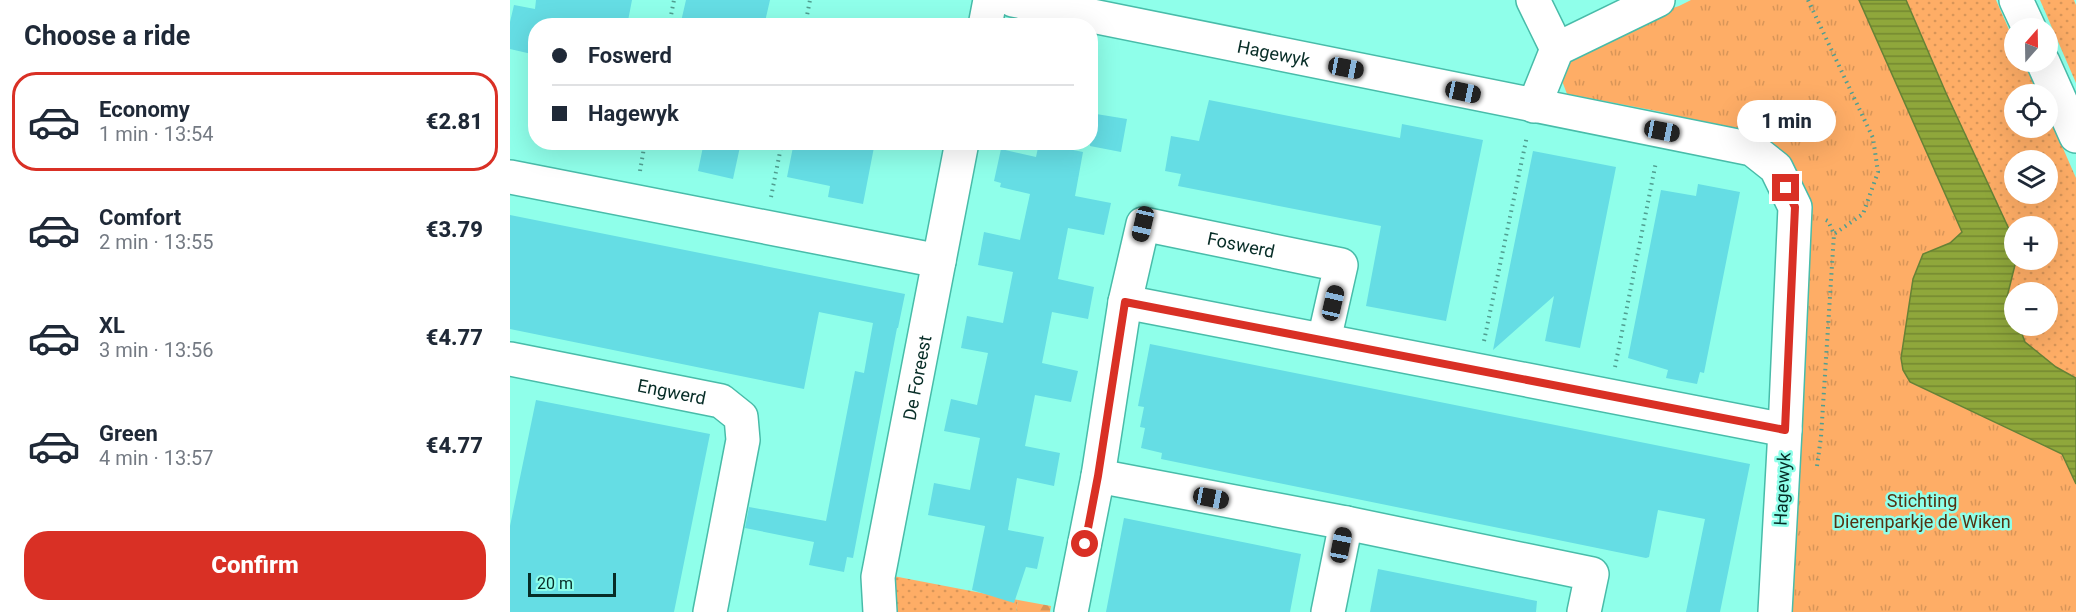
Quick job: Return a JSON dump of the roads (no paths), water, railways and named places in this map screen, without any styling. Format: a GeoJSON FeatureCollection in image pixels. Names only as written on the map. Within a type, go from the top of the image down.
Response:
{"type":"FeatureCollection","features":[{"type":"Feature","properties":{"kind":"main road"},"geometry":{"type":"LineString","coordinates":[[987,18],[990,0]]}},
{"type":"Feature","properties":{"kind":"main road","name":"Hagewyk"},"geometry":{"type":"LineString","coordinates":[[1013,0],[1752,149],[1776,168],[1795,207],[1774,612]]}},
{"type":"Feature","properties":{"kind":"main road"},"geometry":{"type":"LineString","coordinates":[[1533,0],[1557,49]]}},
{"type":"Feature","properties":{"kind":"main road"},"geometry":{"type":"LineString","coordinates":[[1534,106],[1557,49],[1658,0]]}},
{"type":"Feature","properties":{"kind":"main road"},"geometry":{"type":"LineString","coordinates":[[2016,0],[2024,18]]}},
{"type":"Feature","properties":{"kind":"main road"},"geometry":{"type":"LineString","coordinates":[[2047,72],[2076,136]]}},
{"type":"Feature","properties":{"kind":"main road","name":"De Foreest"},"geometry":{"type":"LineString","coordinates":[[880,612],[878,577],[960,150]]}},
{"type":"Feature","properties":{"kind":"main road"},"geometry":{"type":"LineString","coordinates":[[510,177],[939,261]]}},
{"type":"Feature","properties":{"kind":"main road","name":"Foswerd"},"geometry":{"type":"LineString","coordinates":[[1071,612],[1098,476],[1125,302],[1143,224],[1341,265],[1324,340]]}},
{"type":"Feature","properties":{"kind":"main road"},"geometry":{"type":"LineString","coordinates":[[1125,302],[1785,430]]}},
{"type":"Feature","properties":{"kind":"main road","name":"Engwerd"},"geometry":{"type":"LineString","coordinates":[[510,358],[721,400],[741,417],[743,440],[710,612]]}},
{"type":"Feature","properties":{"kind":"main road"},"geometry":{"type":"LineString","coordinates":[[1098,476],[1346,523],[1592,574],[1584,612]]}},
{"type":"Feature","properties":{"kind":"main road"},"geometry":{"type":"LineString","coordinates":[[1328,612],[1346,523]]}},
{"type":"Feature","properties":{"kind":"park label","name":"Stichting Dierenparkje de Wiken"},"geometry":{"type":"Point","coordinates":[1922,510]}}]}
